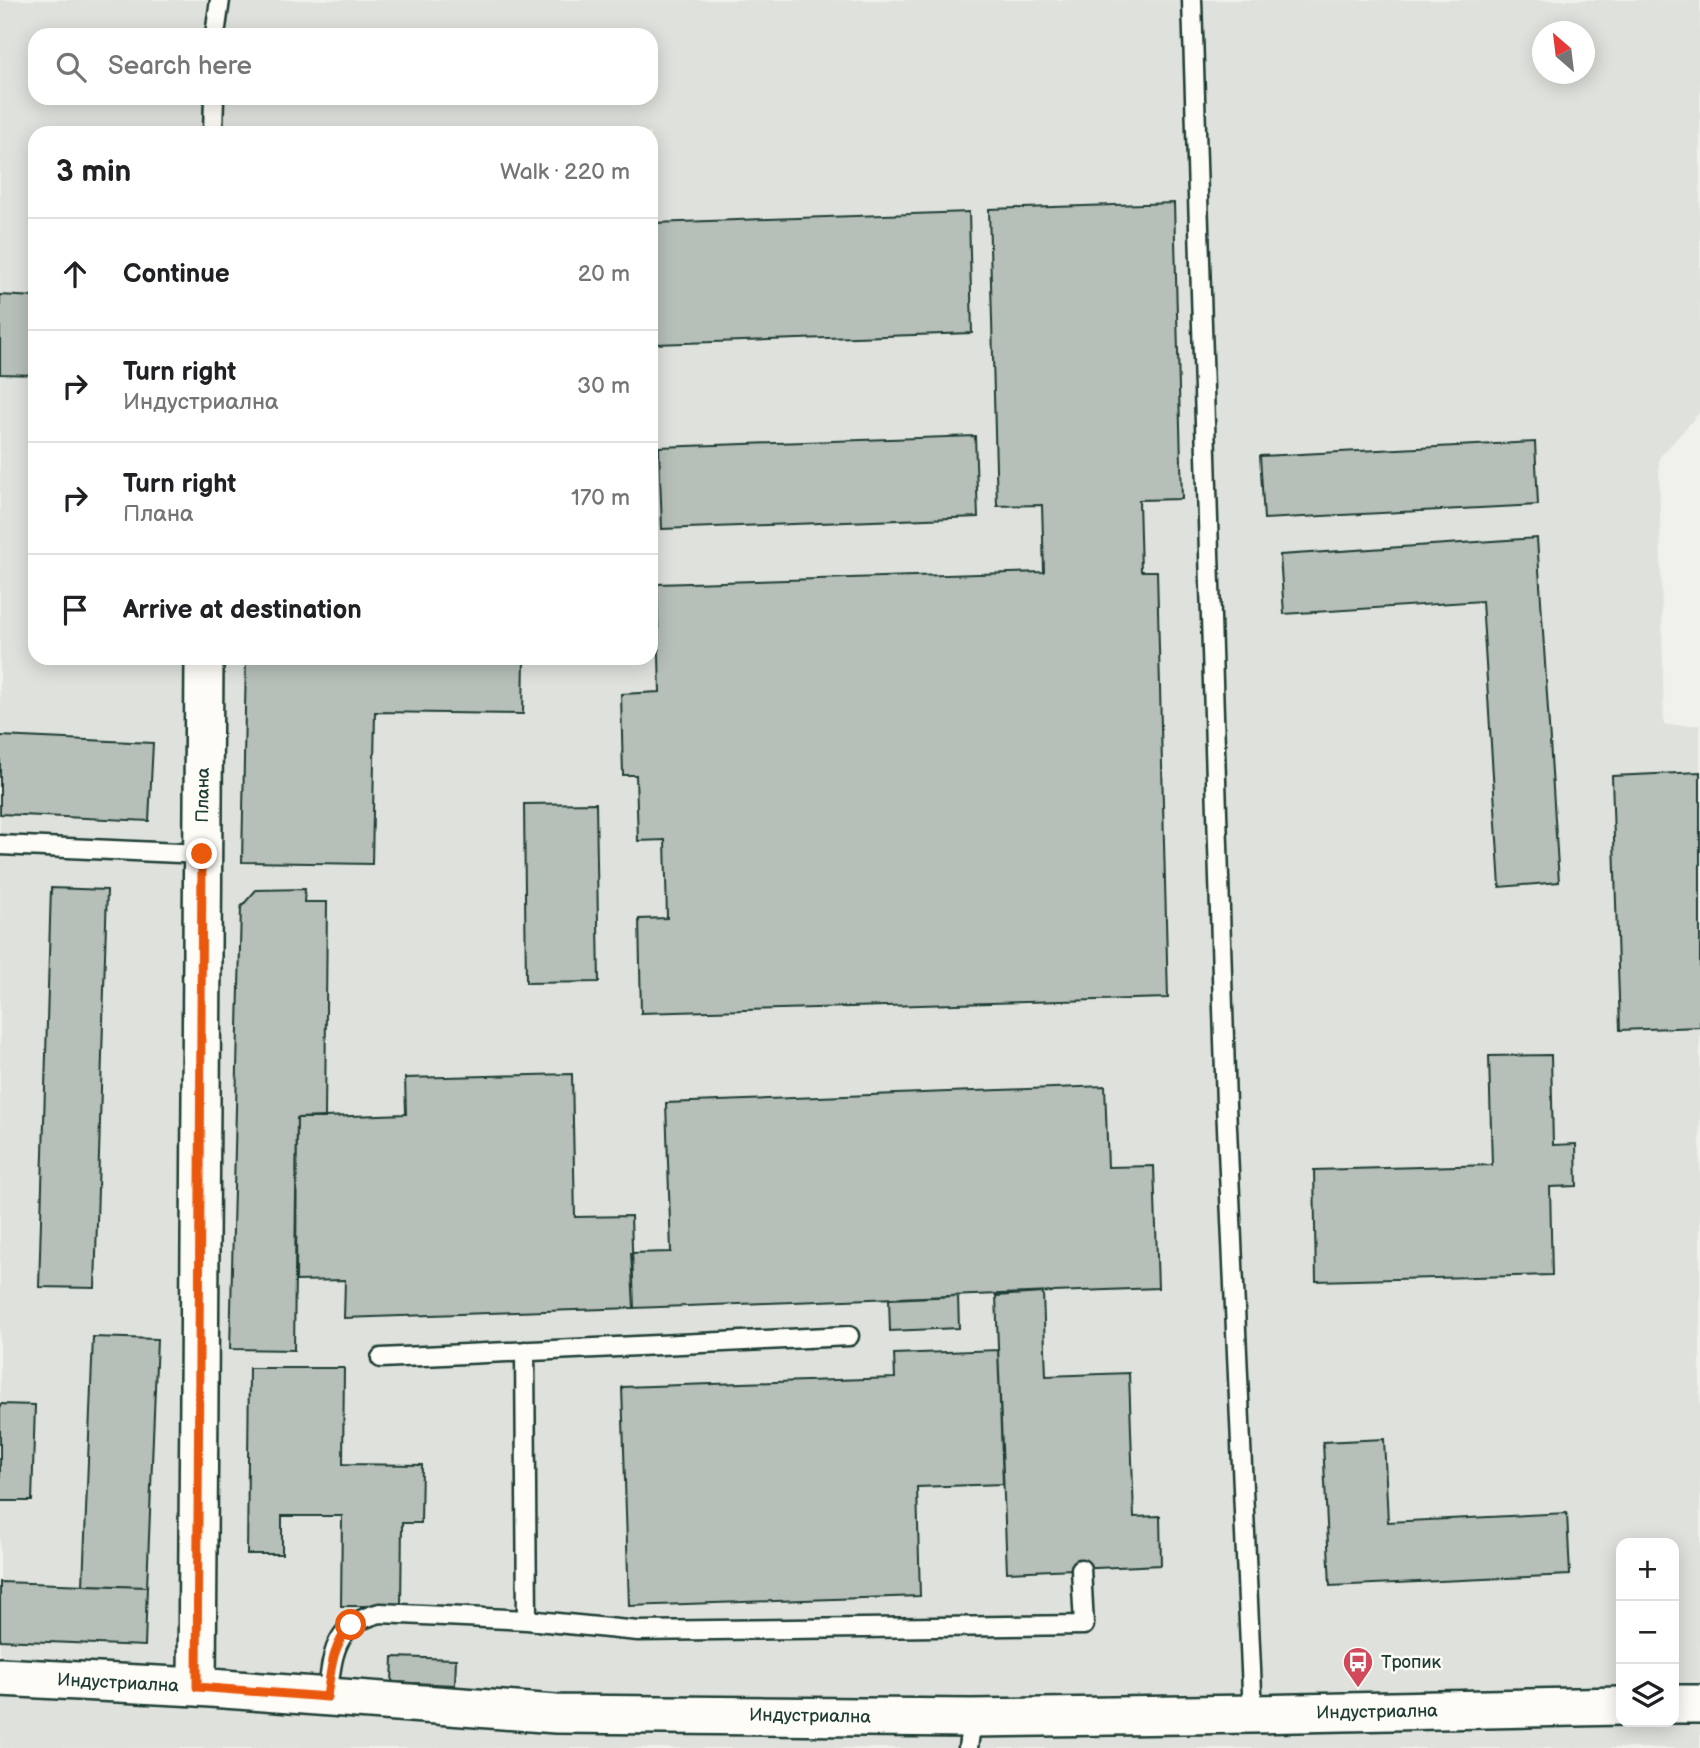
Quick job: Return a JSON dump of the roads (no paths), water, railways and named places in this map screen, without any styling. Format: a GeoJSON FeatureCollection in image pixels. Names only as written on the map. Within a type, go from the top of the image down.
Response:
{"type":"FeatureCollection","features":[{"type":"Feature","properties":{"kind":"street","name":"Плана"},"geometry":{"type":"LineString","coordinates":[[197,1687],[204,665]]}},
{"type":"Feature","properties":{"kind":"street","name":"Индустриална"},"geometry":{"type":"LineString","coordinates":[[0,1677],[197,1687],[556,1714],[970,1733],[1253,1714],[1616,1706]]}},
{"type":"Feature","properties":{"kind":"street"},"geometry":{"type":"LineString","coordinates":[[1679,1704],[1700,1704]]}},
{"type":"Feature","properties":{"kind":"lane"},"geometry":{"type":"LineString","coordinates":[[216,28],[220,0]]}},
{"type":"Feature","properties":{"kind":"lane"},"geometry":{"type":"LineString","coordinates":[[1192,0],[1227,1133],[1253,1714]]}},
{"type":"Feature","properties":{"kind":"lane"},"geometry":{"type":"LineString","coordinates":[[214,105],[214,126]]}},
{"type":"Feature","properties":{"kind":"lane"},"geometry":{"type":"LineString","coordinates":[[0,845],[202,854]]}},
{"type":"Feature","properties":{"kind":"lane"},"geometry":{"type":"LineString","coordinates":[[381,1358],[849,1336]]}},
{"type":"Feature","properties":{"kind":"lane"},"geometry":{"type":"LineString","coordinates":[[525,1351],[527,1620]]}},
{"type":"Feature","properties":{"kind":"lane"},"geometry":{"type":"LineString","coordinates":[[327,1697],[334,1651],[340,1637],[351,1625],[380,1613],[527,1620],[638,1631],[1084,1625],[1081,1569]]}},
{"type":"Feature","properties":{"kind":"place","name":"Тропик"},"geometry":{"type":"Point","coordinates":[1358,1689]}}]}
